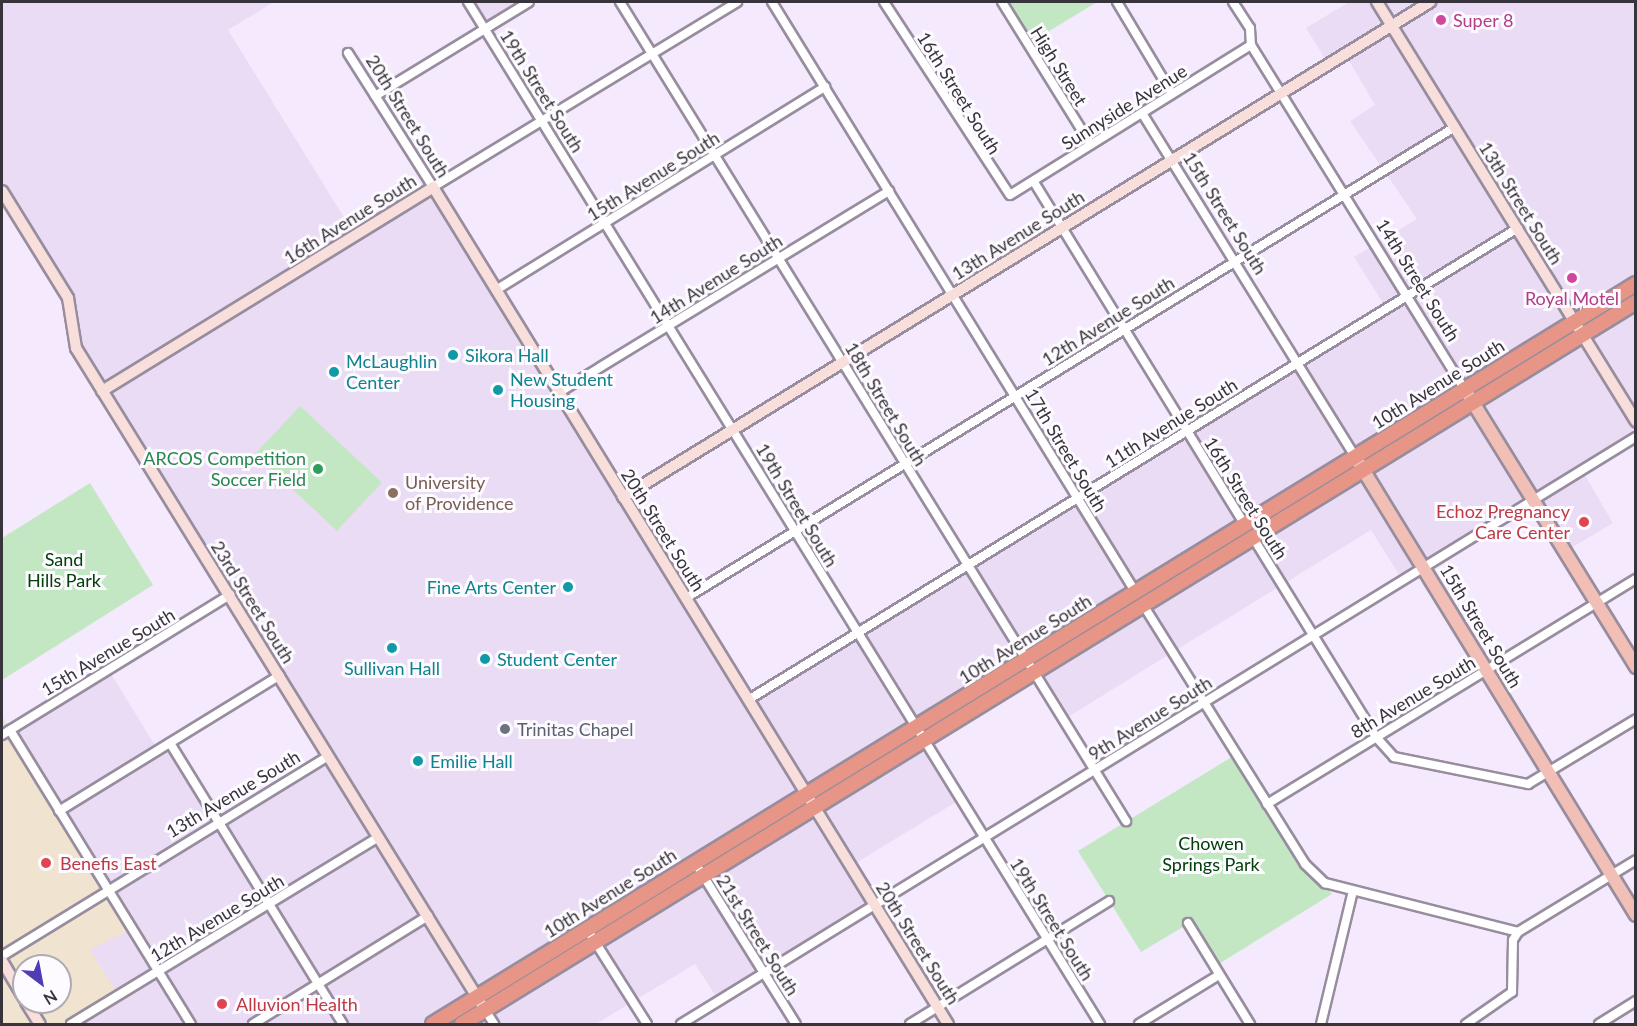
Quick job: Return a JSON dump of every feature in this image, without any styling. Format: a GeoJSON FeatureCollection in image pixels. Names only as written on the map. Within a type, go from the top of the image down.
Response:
{"type":"FeatureCollection","features":[{"type":"Feature","properties":{"kind":"highway","name":"10th Avenue South"},"geometry":{"type":"LineString","coordinates":[[462,1024],[694,861],[1635,284]]}},
{"type":"Feature","properties":{"kind":"highway","name":"10th Avenue South"},"geometry":{"type":"LineString","coordinates":[[433,1024],[477,997],[702,874],[814,807],[1635,302]]}},
{"type":"Feature","properties":{"kind":"main road","name":"14th Street South"},"geometry":{"type":"LineString","coordinates":[[1464,388],[1635,667]]}},
{"type":"Feature","properties":{"kind":"main road","name":"15th Street South"},"geometry":{"type":"LineString","coordinates":[[1355,457],[1635,915]]}},
{"type":"Feature","properties":{"kind":"street","name":"19th Street South"},"geometry":{"type":"LineString","coordinates":[[468,2],[1100,1024]]}},
{"type":"Feature","properties":{"kind":"street"},"geometry":{"type":"LineString","coordinates":[[375,96],[529,2]]}},
{"type":"Feature","properties":{"kind":"street","name":"18th Street South"},"geometry":{"type":"LineString","coordinates":[[620,2],[966,566],[1126,821]]}},
{"type":"Feature","properties":{"kind":"street","name":"16th Avenue South"},"geometry":{"type":"LineString","coordinates":[[102,391],[737,2]]}},
{"type":"Feature","properties":{"kind":"street","name":"17th Street South"},"geometry":{"type":"LineString","coordinates":[[772,2],[1143,605],[1267,804],[1316,876],[1353,891],[1518,932]]}},
{"type":"Feature","properties":{"kind":"street","name":"16th Street South"},"geometry":{"type":"LineString","coordinates":[[884,2],[1003,190],[1013,195]]}},
{"type":"Feature","properties":{"kind":"street","name":"High Street"},"geometry":{"type":"LineString","coordinates":[[1002,2],[1091,146]]}},
{"type":"Feature","properties":{"kind":"street"},"geometry":{"type":"LineString","coordinates":[[1117,2],[1172,94]]}},
{"type":"Feature","properties":{"kind":"street","name":"14th Street South"},"geometry":{"type":"LineString","coordinates":[[1233,2],[1250,28],[1251,45],[1464,388]]}},
{"type":"Feature","properties":{"kind":"street","name":"13th Street South"},"geometry":{"type":"LineString","coordinates":[[1377,2],[1518,228],[1635,422]]}},
{"type":"Feature","properties":{"kind":"street","name":"13th Avenue South"},"geometry":{"type":"LineString","coordinates":[[623,497],[1430,2]]}},
{"type":"Feature","properties":{"kind":"street","name":"Sunnyside Avenue"},"geometry":{"type":"LineString","coordinates":[[1013,195],[1251,45]]}},
{"type":"Feature","properties":{"kind":"street","name":"20th Street South"},"geometry":{"type":"LineString","coordinates":[[348,53],[948,1024]]}},
{"type":"Feature","properties":{"kind":"street","name":"15th Avenue South"},"geometry":{"type":"LineString","coordinates":[[496,290],[825,87]]}},
{"type":"Feature","properties":{"kind":"street","name":"15th Street South"},"geometry":{"type":"LineString","coordinates":[[1142,113],[1355,457]]}},
{"type":"Feature","properties":{"kind":"street","name":"12th Avenue South"},"geometry":{"type":"LineString","coordinates":[[686,598],[1455,127]]}},
{"type":"Feature","properties":{"kind":"street","name":"16th Street South"},"geometry":{"type":"LineString","coordinates":[[1034,182],[1376,737],[1394,757],[1519,785],[1548,772],[1635,719]]}},
{"type":"Feature","properties":{"kind":"street","name":"23rd Street South"},"geometry":{"type":"LineString","coordinates":[[2,191],[68,298],[76,348],[494,1024]]}},
{"type":"Feature","properties":{"kind":"street","name":"14th Avenue South"},"geometry":{"type":"LineString","coordinates":[[558,393],[889,191]]}},
{"type":"Feature","properties":{"kind":"street","name":"11th Avenue South"},"geometry":{"type":"LineString","coordinates":[[748,700],[1518,228]]}},
{"type":"Feature","properties":{"kind":"street","name":"9th Avenue South"},"geometry":{"type":"LineString","coordinates":[[681,1024],[1635,437]]}},
{"type":"Feature","properties":{"kind":"street","name":"8th Avenue South"},"geometry":{"type":"LineString","coordinates":[[1267,804],[1635,579]]}},
{"type":"Feature","properties":{"kind":"street","name":"15th Avenue South"},"geometry":{"type":"LineString","coordinates":[[2,735],[230,595]]}},
{"type":"Feature","properties":{"kind":"street"},"geometry":{"type":"LineString","coordinates":[[59,811],[280,675]]}},
{"type":"Feature","properties":{"kind":"street"},"geometry":{"type":"LineString","coordinates":[[10,730],[191,1024]]}},
{"type":"Feature","properties":{"kind":"street"},"geometry":{"type":"LineString","coordinates":[[170,743],[343,1024]]}},
{"type":"Feature","properties":{"kind":"street","name":"13th Avenue South"},"geometry":{"type":"LineString","coordinates":[[2,956],[329,756]]}},
{"type":"Feature","properties":{"kind":"street","name":"12th Avenue South"},"geometry":{"type":"LineString","coordinates":[[71,1024],[380,837]]}},
{"type":"Feature","properties":{"kind":"street"},"geometry":{"type":"LineString","coordinates":[[1466,1024],[1512,992],[1514,940],[1518,932],[1635,860]]}},
{"type":"Feature","properties":{"kind":"street","name":"21st Street South"},"geometry":{"type":"LineString","coordinates":[[694,861],[796,1024]]}},
{"type":"Feature","properties":{"kind":"street"},"geometry":{"type":"LineString","coordinates":[[1321,1024],[1353,891]]}},
{"type":"Feature","properties":{"kind":"street"},"geometry":{"type":"LineString","coordinates":[[910,1024],[1109,902]]}},
{"type":"Feature","properties":{"kind":"street"},"geometry":{"type":"LineString","coordinates":[[253,1024],[428,916]]}},
{"type":"Feature","properties":{"kind":"street"},"geometry":{"type":"LineString","coordinates":[[1188,923],[1250,1024]]}},
{"type":"Feature","properties":{"kind":"street"},"geometry":{"type":"LineString","coordinates":[[591,935],[647,1024]]}},
{"type":"Feature","properties":{"kind":"street"},"geometry":{"type":"LineString","coordinates":[[2,961],[12,978]]}},
{"type":"Feature","properties":{"kind":"street"},"geometry":{"type":"LineString","coordinates":[[1139,1024],[1219,975]]}},
{"type":"Feature","properties":{"kind":"street"},"geometry":{"type":"LineString","coordinates":[[1599,1024],[1635,1001]]}},
{"type":"Feature","properties":{"kind":"shaded area"},"geometry":{"type":"Polygon","coordinates":[[[2,2],[274,2],[228,30],[355,235],[433,187],[748,700],[1386,308],[1354,257],[1417,219],[1350,121],[1375,105],[1345,54],[1328,64],[1306,28],[1349,2],[1635,2],[1635,284],[433,1024],[71,1024],[89,950],[107,939],[109,943],[10,730],[108,669],[158,750],[170,743],[219,822],[329,756],[76,348],[71,312],[2,191],[2,2]]]}},
{"type":"Feature","properties":{"kind":"shaded area"},"geometry":{"type":"Polygon","coordinates":[[[469,2],[529,2],[485,28],[469,2]]]}},
{"type":"Feature","properties":{"kind":"shaded area"},"geometry":{"type":"Polygon","coordinates":[[[1635,302],[1635,437],[1582,470],[1613,523],[1566,551],[1534,501],[1403,581],[1371,530],[1063,720],[1034,672],[1635,302]]]}},
{"type":"Feature","properties":{"kind":"shaded area","name":"Benefis East"},"geometry":{"type":"Polygon","coordinates":[[[2,716],[132,929],[90,950],[118,995],[71,1024],[2,1024],[2,716]]]}},
{"type":"Feature","properties":{"kind":"shaded area"},"geometry":{"type":"Polygon","coordinates":[[[924,739],[961,799],[851,866],[875,906],[719,1001],[695,964],[596,1024],[462,1024],[924,739]]]}},
{"type":"Feature","properties":{"kind":"green space"},"geometry":{"type":"Polygon","coordinates":[[[1002,2],[1097,2],[1028,44],[1002,2]]]}},
{"type":"Feature","properties":{"kind":"green space","name":"ARCOS Competition Soccer Field"},"geometry":{"type":"Polygon","coordinates":[[[300,406],[382,482],[337,531],[255,454],[300,406]]]}},
{"type":"Feature","properties":{"kind":"green space","name":"Sand Hills Park"},"geometry":{"type":"Polygon","coordinates":[[[90,483],[153,585],[2,680],[2,538],[90,483]]]}},
{"type":"Feature","properties":{"kind":"green space","name":"Chowen Springs Park"},"geometry":{"type":"Polygon","coordinates":[[[1235,755],[1305,864],[1332,894],[1214,967],[1188,924],[1141,952],[1078,851],[1235,755]]]}},
{"type":"Feature","properties":{"kind":"place","name":"Super 8"},"geometry":{"type":"Point","coordinates":[1441,20]}},
{"type":"Feature","properties":{"kind":"place","name":"Royal Motel"},"geometry":{"type":"Point","coordinates":[1572,278]}},
{"type":"Feature","properties":{"kind":"place","name":"Sikora Hall"},"geometry":{"type":"Point","coordinates":[453,355]}},
{"type":"Feature","properties":{"kind":"place","name":"McLaughlin Center"},"geometry":{"type":"Point","coordinates":[334,372]}},
{"type":"Feature","properties":{"kind":"place","name":"New Student Housing"},"geometry":{"type":"Point","coordinates":[498,390]}},
{"type":"Feature","properties":{"kind":"place","name":"ARCOS Competition Soccer Field"},"geometry":{"type":"Point","coordinates":[318,469]}},
{"type":"Feature","properties":{"kind":"place","name":"University of Providence"},"geometry":{"type":"Point","coordinates":[393,493]}},
{"type":"Feature","properties":{"kind":"place","name":"Echoz Pregnancy Care Center"},"geometry":{"type":"Point","coordinates":[1584,522]}},
{"type":"Feature","properties":{"kind":"place","name":"Fine Arts Center"},"geometry":{"type":"Point","coordinates":[568,587]}},
{"type":"Feature","properties":{"kind":"place","name":"Sullivan Hall"},"geometry":{"type":"Point","coordinates":[392,648]}},
{"type":"Feature","properties":{"kind":"place","name":"Student Center"},"geometry":{"type":"Point","coordinates":[485,659]}},
{"type":"Feature","properties":{"kind":"place","name":"Trinitas Chapel"},"geometry":{"type":"Point","coordinates":[505,729]}},
{"type":"Feature","properties":{"kind":"place","name":"Emilie Hall"},"geometry":{"type":"Point","coordinates":[418,761]}},
{"type":"Feature","properties":{"kind":"place","name":"Benefis East"},"geometry":{"type":"Point","coordinates":[46,863]}},
{"type":"Feature","properties":{"kind":"place","name":"Alluvion Health"},"geometry":{"type":"Point","coordinates":[222,1004]}}]}
